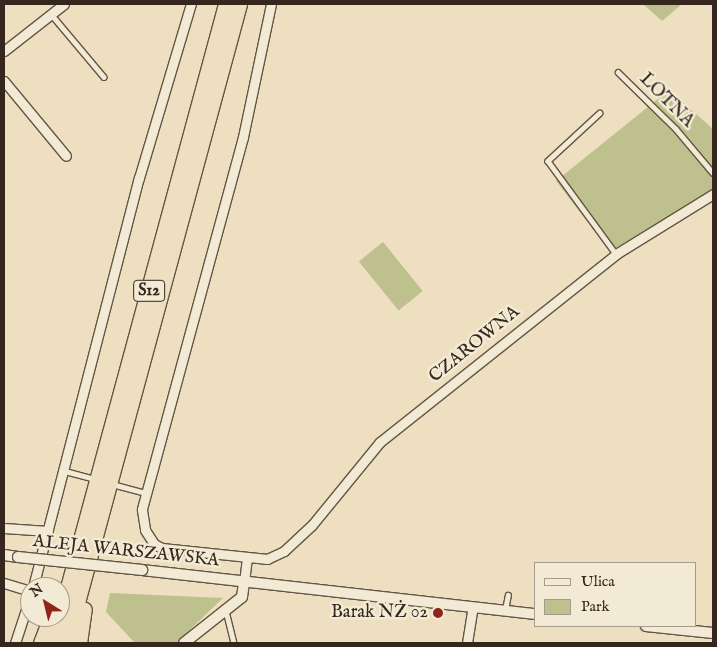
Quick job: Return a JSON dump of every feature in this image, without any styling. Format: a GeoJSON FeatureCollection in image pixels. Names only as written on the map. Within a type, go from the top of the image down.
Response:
{"type":"FeatureCollection","features":[{"type":"Feature","properties":{"kind":"highway","name":"S12"},"geometry":{"type":"LineString","coordinates":[[79,643],[104,481],[226,4]]}},
{"type":"Feature","properties":{"kind":"highway","name":"S12"},"geometry":{"type":"LineString","coordinates":[[67,577],[104,481],[239,4]]}},
{"type":"Feature","properties":{"kind":"highway"},"geometry":{"type":"LineString","coordinates":[[66,643],[95,536]]}},
{"type":"Feature","properties":{"kind":"highway"},"geometry":{"type":"LineString","coordinates":[[53,643],[80,543]]}},
{"type":"Feature","properties":{"kind":"highway"},"geometry":{"type":"LineString","coordinates":[[41,643],[47,627]]}},
{"type":"Feature","properties":{"kind":"street"},"geometry":{"type":"LineString","coordinates":[[4,51],[64,4]]}},
{"type":"Feature","properties":{"kind":"street"},"geometry":{"type":"LineString","coordinates":[[36,577],[65,471],[139,178],[191,4]]}},
{"type":"Feature","properties":{"kind":"street"},"geometry":{"type":"LineString","coordinates":[[184,643],[242,597],[247,558],[173,551],[154,544],[142,521],[146,493],[240,146],[271,4]]}},
{"type":"Feature","properties":{"kind":"street"},"geometry":{"type":"LineString","coordinates":[[4,81],[66,156]]}},
{"type":"Feature","properties":{"kind":"street","name":"CZAROWNA"},"geometry":{"type":"LineString","coordinates":[[247,558],[267,559],[284,551],[312,525],[380,442],[616,254],[713,194]]}},
{"type":"Feature","properties":{"kind":"street"},"geometry":{"type":"LineString","coordinates":[[4,528],[48,531]]}},
{"type":"Feature","properties":{"kind":"street","name":"ALEJA WARSZAWSKA"},"geometry":{"type":"LineString","coordinates":[[4,555],[534,614]]}},
{"type":"Feature","properties":{"kind":"street"},"geometry":{"type":"LineString","coordinates":[[4,584],[20,588]]}},
{"type":"Feature","properties":{"kind":"street"},"geometry":{"type":"LineString","coordinates":[[467,643],[473,607]]}},
{"type":"Feature","properties":{"kind":"street"},"geometry":{"type":"LineString","coordinates":[[15,643],[20,627]]}},
{"type":"Feature","properties":{"kind":"street"},"geometry":{"type":"LineString","coordinates":[[656,627],[713,633]]}},
{"type":"Feature","properties":{"kind":"lane"},"geometry":{"type":"LineString","coordinates":[[51,14],[104,77]]}},
{"type":"Feature","properties":{"kind":"lane","name":"LOTNA"},"geometry":{"type":"LineString","coordinates":[[618,72],[676,129],[713,173]]}},
{"type":"Feature","properties":{"kind":"lane"},"geometry":{"type":"LineString","coordinates":[[600,114],[548,161],[616,254]]}},
{"type":"Feature","properties":{"kind":"lane"},"geometry":{"type":"LineString","coordinates":[[65,471],[146,493]]}},
{"type":"Feature","properties":{"kind":"lane"},"geometry":{"type":"LineString","coordinates":[[505,610],[508,595]]}},
{"type":"Feature","properties":{"kind":"lane"},"geometry":{"type":"LineString","coordinates":[[225,609],[234,643]]}},
{"type":"Feature","properties":{"kind":"green space"},"geometry":{"type":"Polygon","coordinates":[[[643,4],[682,4],[662,21],[643,4]]]}},
{"type":"Feature","properties":{"kind":"green space"},"geometry":{"type":"Polygon","coordinates":[[[669,90],[713,129],[713,190],[610,251],[556,181],[669,90]]]}},
{"type":"Feature","properties":{"kind":"green space"},"geometry":{"type":"Polygon","coordinates":[[[383,242],[423,291],[399,310],[359,262],[383,242]]]}},
{"type":"Feature","properties":{"kind":"green space"},"geometry":{"type":"Polygon","coordinates":[[[110,593],[223,598],[176,643],[135,643],[106,612],[110,593]]]}},
{"type":"Feature","properties":{"kind":"place","name":"Barak NŻ 02"},"geometry":{"type":"Point","coordinates":[438,613]}}]}
